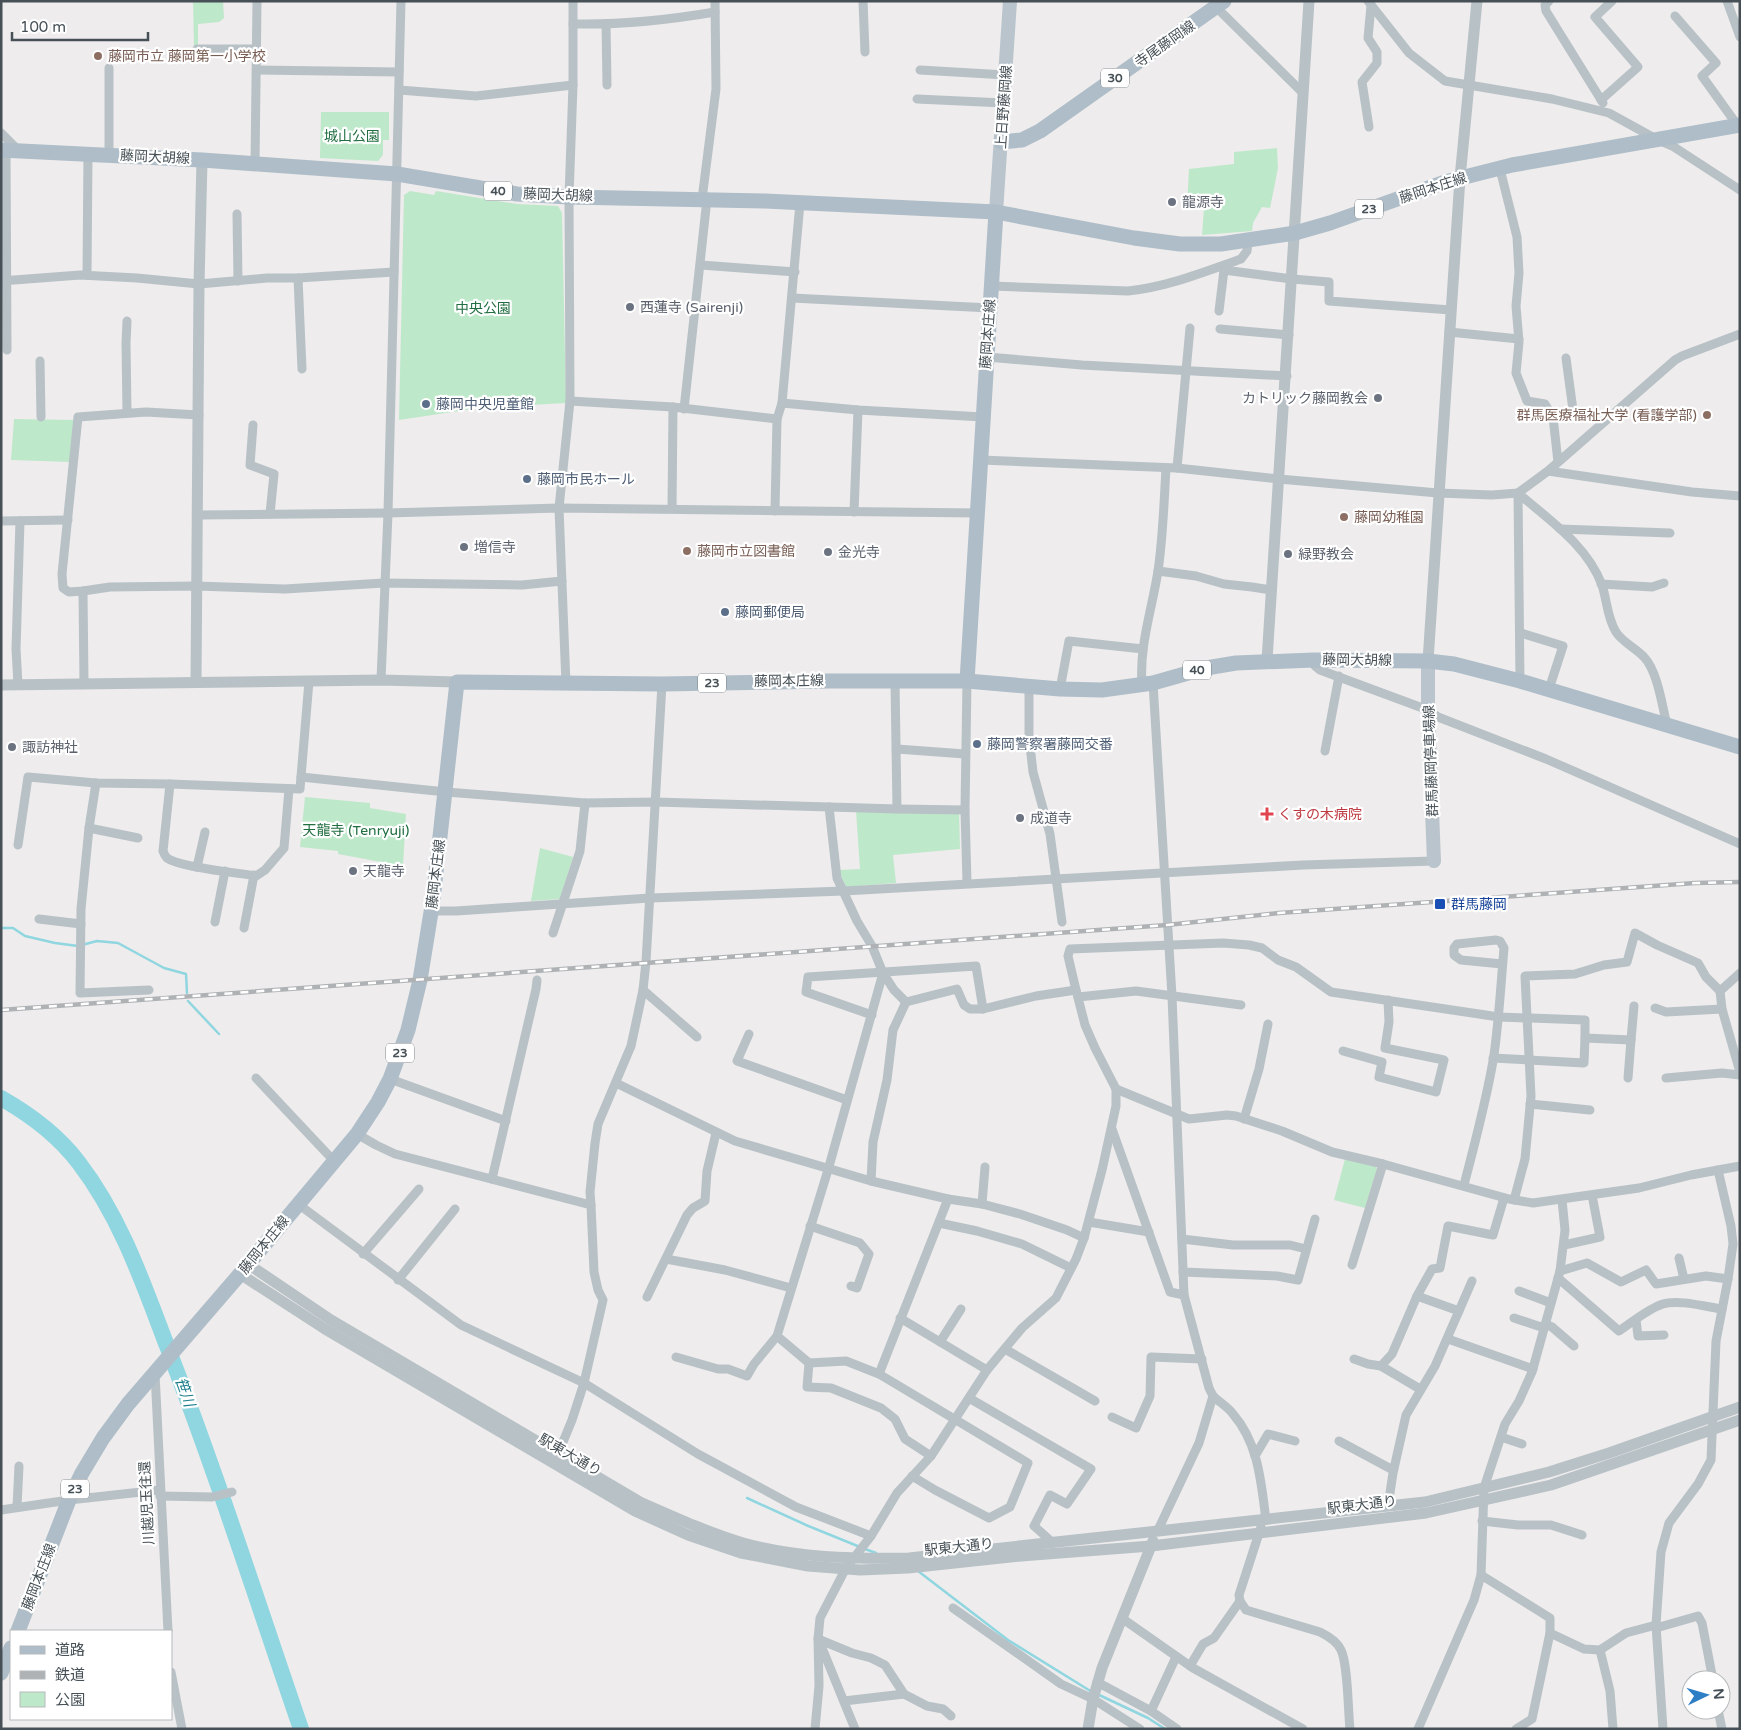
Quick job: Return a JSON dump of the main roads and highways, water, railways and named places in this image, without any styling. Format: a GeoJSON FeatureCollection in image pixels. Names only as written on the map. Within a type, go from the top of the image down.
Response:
{"type":"FeatureCollection","features":[{"type":"Feature","properties":{"kind":"main road","name":"上日野藤岡線"},"geometry":{"type":"LineString","coordinates":[[996,212],[1010,1]]}},
{"type":"Feature","properties":{"kind":"main road","name":"寺尾藤岡線"},"geometry":{"type":"LineString","coordinates":[[1001,142],[1022,140],[1040,131],[1220,4]]}},
{"type":"Feature","properties":{"kind":"main road","name":"藤岡本庄線"},"geometry":{"type":"LineString","coordinates":[[18,1630],[69,1500],[82,1473],[103,1438],[128,1404],[357,1134],[378,1102],[390,1079],[413,1012],[420,980],[446,792],[457,682],[662,684],[796,681],[966,681],[996,212],[1109,234],[1171,242],[1221,244],[1248,241],[1295,233],[1330,223],[1460,178],[1739,125]]}},
{"type":"Feature","properties":{"kind":"main road","name":"藤岡大胡線"},"geometry":{"type":"LineString","coordinates":[[9,151],[202,160],[397,174],[517,194],[569,197],[705,199],[996,212]]}},
{"type":"Feature","properties":{"kind":"main road","name":"藤岡大胡線"},"geometry":{"type":"LineString","coordinates":[[966,681],[1060,689],[1102,690],[1148,684],[1213,666],[1236,662],[1268,660],[1428,661],[1454,664],[1520,681],[1740,747]]}},
{"type":"Feature","properties":{"kind":"main road","name":"群馬藤岡停車場線"},"geometry":{"type":"LineString","coordinates":[[1428,661],[1434,861]]}},
{"type":"Feature","properties":{"kind":"main road"},"geometry":{"type":"LineString","coordinates":[[5,1670],[10,1652]]}},
{"type":"Feature","properties":{"kind":"waterway"},"geometry":{"type":"LineString","coordinates":[[1,928],[13,928],[25,936],[78,946],[97,941],[118,943],[164,968],[186,974],[187,993]]}},
{"type":"Feature","properties":{"kind":"waterway"},"geometry":{"type":"LineString","coordinates":[[188,1001],[219,1034]]}},
{"type":"Feature","properties":{"kind":"waterway","name":"笹川"},"geometry":{"type":"LineString","coordinates":[[1,1098],[23,1111],[62,1143],[94,1184],[119,1228],[185,1393],[301,1729]]}},
{"type":"Feature","properties":{"kind":"waterway"},"geometry":{"type":"LineString","coordinates":[[747,1498],[860,1547]]}},
{"type":"Feature","properties":{"kind":"waterway"},"geometry":{"type":"LineString","coordinates":[[865,1549],[876,1553]]}},
{"type":"Feature","properties":{"kind":"waterway"},"geometry":{"type":"LineString","coordinates":[[918,1571],[1008,1640],[1092,1692]]}},
{"type":"Feature","properties":{"kind":"waterway"},"geometry":{"type":"LineString","coordinates":[[1097,1694],[1148,1718],[1165,1729]]}},
{"type":"Feature","properties":{"kind":"railway"},"geometry":{"type":"LineString","coordinates":[[1,1010],[1167,925],[1279,913],[1695,883],[1740,882]]}},
{"type":"Feature","properties":{"kind":"place","name":"藤岡市立 藤岡第一小学校"},"geometry":{"type":"Point","coordinates":[98,56]}},
{"type":"Feature","properties":{"kind":"place","name":"龍源寺"},"geometry":{"type":"Point","coordinates":[1172,202]}},
{"type":"Feature","properties":{"kind":"place","name":"西蓮寺 (Sairenji)"},"geometry":{"type":"Point","coordinates":[630,307]}},
{"type":"Feature","properties":{"kind":"place","name":"カトリック藤岡教会"},"geometry":{"type":"Point","coordinates":[1378,398]}},
{"type":"Feature","properties":{"kind":"place","name":"藤岡中央児童館"},"geometry":{"type":"Point","coordinates":[426,404]}},
{"type":"Feature","properties":{"kind":"place","name":"群馬医療福祉大学 (看護学部)"},"geometry":{"type":"Point","coordinates":[1707,415]}},
{"type":"Feature","properties":{"kind":"place","name":"藤岡市民ホール"},"geometry":{"type":"Point","coordinates":[527,479]}},
{"type":"Feature","properties":{"kind":"place","name":"藤岡幼稚園"},"geometry":{"type":"Point","coordinates":[1344,517]}},
{"type":"Feature","properties":{"kind":"place","name":"増信寺"},"geometry":{"type":"Point","coordinates":[464,547]}},
{"type":"Feature","properties":{"kind":"place","name":"藤岡市立図書館"},"geometry":{"type":"Point","coordinates":[687,551]}},
{"type":"Feature","properties":{"kind":"place","name":"金光寺"},"geometry":{"type":"Point","coordinates":[828,552]}},
{"type":"Feature","properties":{"kind":"place","name":"緑野教会"},"geometry":{"type":"Point","coordinates":[1288,554]}},
{"type":"Feature","properties":{"kind":"place","name":"藤岡郵便局"},"geometry":{"type":"Point","coordinates":[725,612]}},
{"type":"Feature","properties":{"kind":"place","name":"藤岡警察署藤岡交番"},"geometry":{"type":"Point","coordinates":[977,744]}},
{"type":"Feature","properties":{"kind":"place","name":"諏訪神社"},"geometry":{"type":"Point","coordinates":[12,747]}},
{"type":"Feature","properties":{"kind":"place","name":"くすの木病院"},"geometry":{"type":"Point","coordinates":[1267,814]}},
{"type":"Feature","properties":{"kind":"place","name":"成道寺"},"geometry":{"type":"Point","coordinates":[1020,818]}},
{"type":"Feature","properties":{"kind":"place","name":"天龍寺"},"geometry":{"type":"Point","coordinates":[353,871]}},
{"type":"Feature","properties":{"kind":"place","name":"群馬藤岡"},"geometry":{"type":"Point","coordinates":[1440,904]}},
{"type":"Feature","properties":{"kind":"park label","name":"城山公園"},"geometry":{"type":"Point","coordinates":[352,136]}},
{"type":"Feature","properties":{"kind":"park label","name":"中央公園"},"geometry":{"type":"Point","coordinates":[483,308]}},
{"type":"Feature","properties":{"kind":"park label","name":"天龍寺 (Tenryuji)"},"geometry":{"type":"Point","coordinates":[356,830]}}]}
